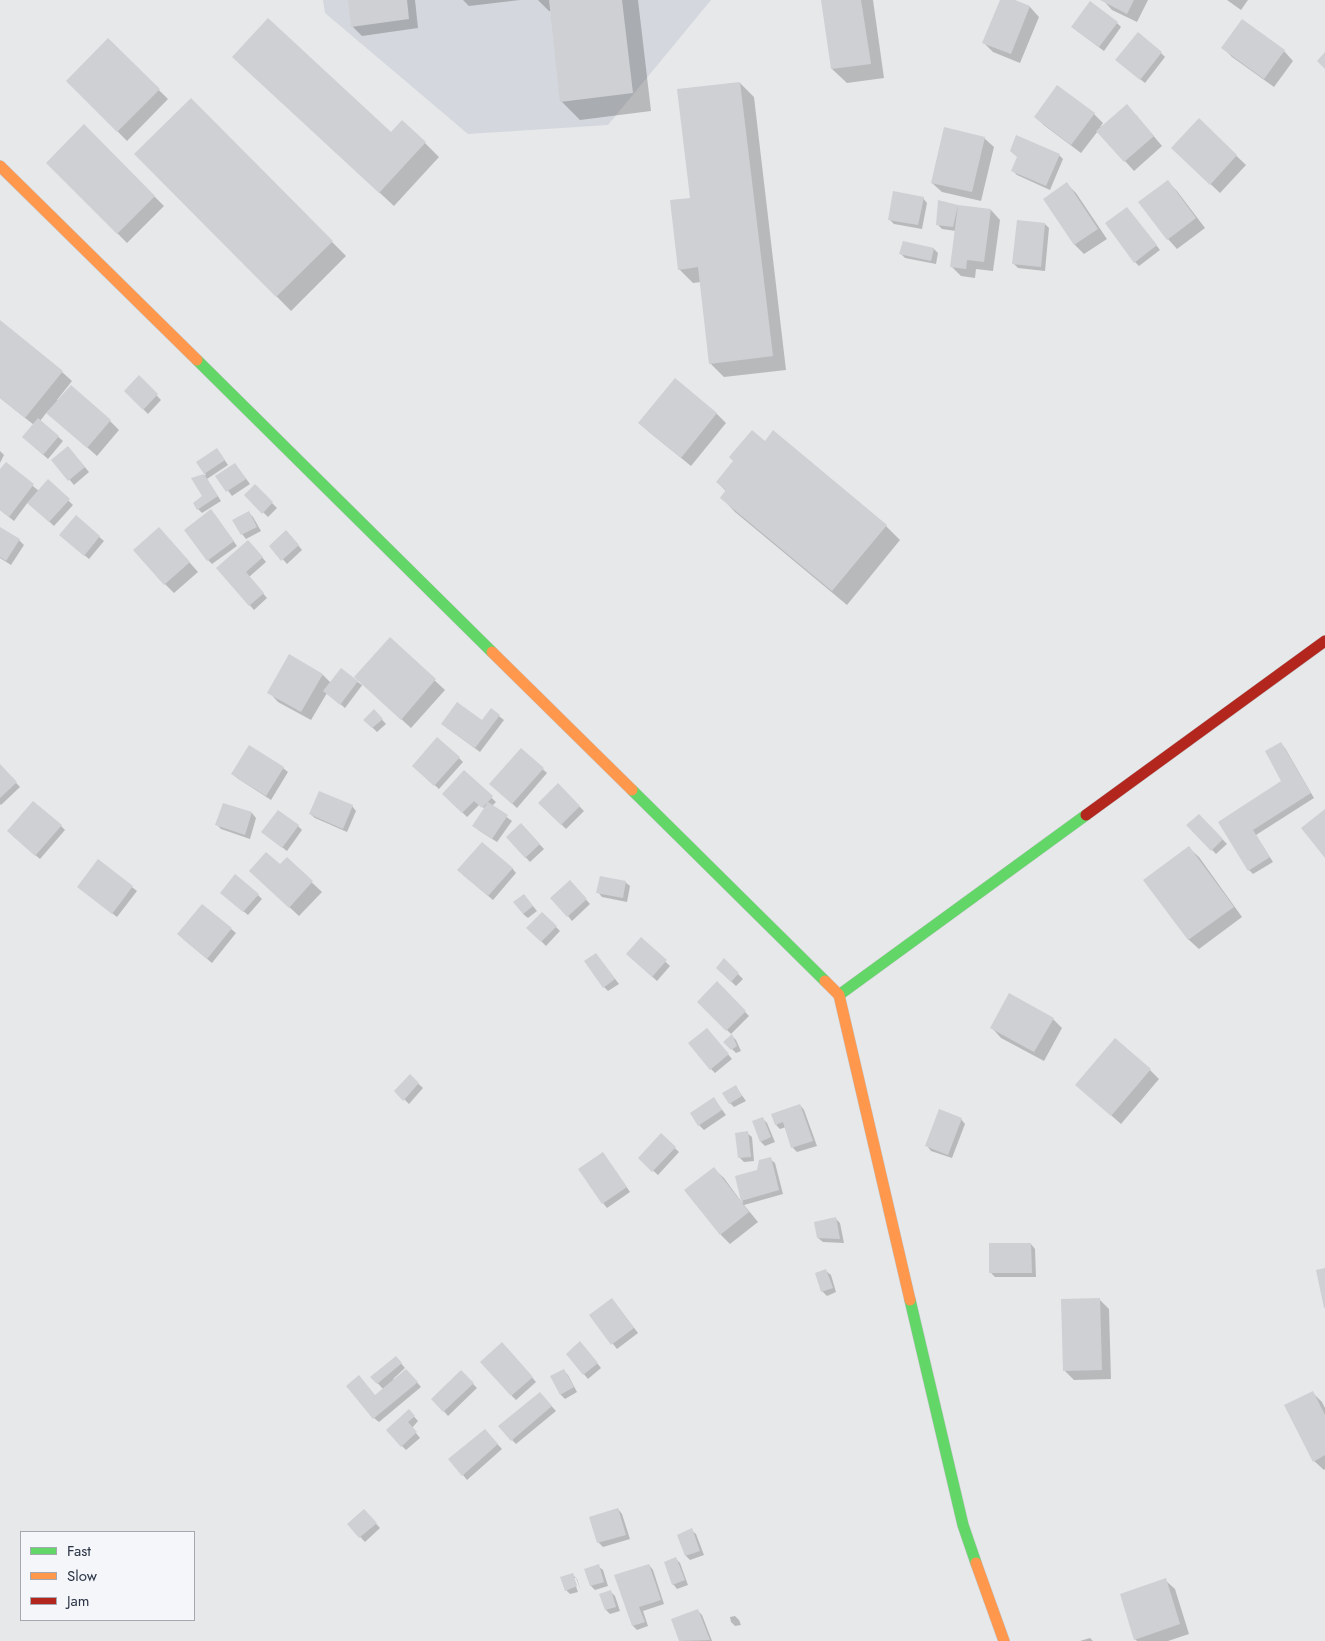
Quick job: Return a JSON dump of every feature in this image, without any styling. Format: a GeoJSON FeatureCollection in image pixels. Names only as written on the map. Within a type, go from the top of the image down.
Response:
{"type":"FeatureCollection","features":[{"type":"Feature","properties":{"kind":"street"},"geometry":{"type":"LineString","coordinates":[[0,166],[840,995],[963,1525],[1004,1641]]}},
{"type":"Feature","properties":{"kind":"street"},"geometry":{"type":"LineString","coordinates":[[840,995],[1325,641]]}},
{"type":"Feature","properties":{"kind":"shaded area"},"geometry":{"type":"Polygon","coordinates":[[[323,0],[711,0],[608,125],[468,134],[325,13],[323,0]]]}},
{"type":"Feature","properties":{"kind":"building"},"geometry":{"type":"Polygon","coordinates":[[[348,0],[407,0],[409,19],[351,27],[348,0]]]}},
{"type":"Feature","properties":{"kind":"building"},"geometry":{"type":"Polygon","coordinates":[[[549,0],[622,0],[633,93],[560,102],[549,0]]]}},
{"type":"Feature","properties":{"kind":"building"},"geometry":{"type":"Polygon","coordinates":[[[821,0],[861,0],[871,64],[831,69],[821,0]]]}},
{"type":"Feature","properties":{"kind":"building"},"geometry":{"type":"Polygon","coordinates":[[[1000,0],[1015,0],[1030,6],[1011,54],[982,43],[1000,0]]]}},
{"type":"Feature","properties":{"kind":"building"},"geometry":{"type":"Polygon","coordinates":[[[1100,0],[1134,0],[1127,14],[1100,0]]]}},
{"type":"Feature","properties":{"kind":"building"},"geometry":{"type":"Polygon","coordinates":[[[1090,1],[1118,22],[1099,47],[1071,27],[1090,1]]]}},
{"type":"Feature","properties":{"kind":"building"},"geometry":{"type":"Polygon","coordinates":[[[268,18],[391,132],[402,120],[426,142],[379,193],[232,57],[268,18]]]}},
{"type":"Feature","properties":{"kind":"building"},"geometry":{"type":"Polygon","coordinates":[[[1242,19],[1285,50],[1264,79],[1221,48],[1242,19]]]}},
{"type":"Feature","properties":{"kind":"building"},"geometry":{"type":"Polygon","coordinates":[[[1138,32],[1162,52],[1140,80],[1115,60],[1138,32]]]}},
{"type":"Feature","properties":{"kind":"building"},"geometry":{"type":"Polygon","coordinates":[[[108,38],[160,89],[117,132],[66,81],[108,38]]]}},
{"type":"Feature","properties":{"kind":"building"},"geometry":{"type":"Polygon","coordinates":[[[1325,52],[1325,69],[1317,61],[1325,52]]]}},
{"type":"Feature","properties":{"kind":"building"},"geometry":{"type":"Polygon","coordinates":[[[740,82],[773,356],[709,364],[698,267],[678,270],[670,200],[690,198],[677,89],[740,82]]]}},
{"type":"Feature","properties":{"kind":"building"},"geometry":{"type":"Polygon","coordinates":[[[1057,85],[1095,113],[1071,145],[1034,117],[1057,85]]]}},
{"type":"Feature","properties":{"kind":"building"},"geometry":{"type":"Polygon","coordinates":[[[191,98],[333,241],[276,297],[134,154],[191,98]]]}},
{"type":"Feature","properties":{"kind":"building"},"geometry":{"type":"Polygon","coordinates":[[[1127,104],[1154,136],[1124,162],[1096,131],[1127,104]]]}},
{"type":"Feature","properties":{"kind":"building"},"geometry":{"type":"Polygon","coordinates":[[[1199,118],[1237,155],[1210,185],[1171,148],[1199,118]]]}},
{"type":"Feature","properties":{"kind":"building"},"geometry":{"type":"Polygon","coordinates":[[[84,124],[155,196],[117,234],[46,163],[84,124]]]}},
{"type":"Feature","properties":{"kind":"building"},"geometry":{"type":"Polygon","coordinates":[[[944,127],[985,137],[972,192],[931,183],[944,127]]]}},
{"type":"Feature","properties":{"kind":"building"},"geometry":{"type":"Polygon","coordinates":[[[1016,135],[1060,154],[1046,186],[1011,171],[1017,157],[1010,151],[1016,135]]]}},
{"type":"Feature","properties":{"kind":"building"},"geometry":{"type":"Polygon","coordinates":[[[1168,180],[1196,218],[1167,240],[1138,202],[1168,180]]]}},
{"type":"Feature","properties":{"kind":"building"},"geometry":{"type":"Polygon","coordinates":[[[1067,182],[1098,229],[1074,245],[1043,199],[1067,182]]]}},
{"type":"Feature","properties":{"kind":"building"},"geometry":{"type":"Polygon","coordinates":[[[893,191],[924,197],[918,225],[888,220],[893,191]]]}},
{"type":"Feature","properties":{"kind":"building"},"geometry":{"type":"Polygon","coordinates":[[[938,200],[958,205],[953,227],[936,225],[938,200]]]}},
{"type":"Feature","properties":{"kind":"building"},"geometry":{"type":"Polygon","coordinates":[[[958,205],[991,209],[984,262],[967,260],[966,269],[950,267],[958,205]]]}},
{"type":"Feature","properties":{"kind":"building"},"geometry":{"type":"Polygon","coordinates":[[[1127,207],[1157,245],[1134,263],[1105,223],[1127,207]]]}},
{"type":"Feature","properties":{"kind":"building"},"geometry":{"type":"Polygon","coordinates":[[[1017,220],[1045,223],[1041,267],[1012,264],[1017,220]]]}},
{"type":"Feature","properties":{"kind":"building"},"geometry":{"type":"Polygon","coordinates":[[[903,241],[934,248],[931,261],[899,254],[903,241]]]}},
{"type":"Feature","properties":{"kind":"building"},"geometry":{"type":"Polygon","coordinates":[[[0,320],[63,371],[25,418],[0,398],[0,320]]]}},
{"type":"Feature","properties":{"kind":"building"},"geometry":{"type":"Polygon","coordinates":[[[139,375],[158,394],[143,410],[124,391],[139,375]]]}},
{"type":"Feature","properties":{"kind":"building"},"geometry":{"type":"Polygon","coordinates":[[[675,378],[717,413],[681,458],[638,423],[675,378]]]}},
{"type":"Feature","properties":{"kind":"building"},"geometry":{"type":"Polygon","coordinates":[[[71,385],[111,420],[87,448],[46,413],[71,385]]]}},
{"type":"Feature","properties":{"kind":"building"},"geometry":{"type":"Polygon","coordinates":[[[38,418],[59,436],[43,455],[22,437],[38,418]]]}},
{"type":"Feature","properties":{"kind":"building"},"geometry":{"type":"Polygon","coordinates":[[[752,430],[765,441],[773,430],[887,525],[832,591],[720,498],[726,490],[716,482],[733,461],[729,457],[752,430]]]}},
{"type":"Feature","properties":{"kind":"building"},"geometry":{"type":"Polygon","coordinates":[[[68,446],[85,467],[68,481],[51,460],[68,446]]]}},
{"type":"Feature","properties":{"kind":"building"},"geometry":{"type":"Polygon","coordinates":[[[217,448],[225,460],[204,474],[196,462],[217,448]]]}},
{"type":"Feature","properties":{"kind":"building"},"geometry":{"type":"Polygon","coordinates":[[[6,462],[34,484],[9,517],[0,510],[0,469],[6,462]]]}},
{"type":"Feature","properties":{"kind":"building"},"geometry":{"type":"Polygon","coordinates":[[[235,463],[246,479],[226,492],[215,476],[235,463]]]}},
{"type":"Feature","properties":{"kind":"building"},"geometry":{"type":"Polygon","coordinates":[[[204,474],[218,496],[197,510],[193,503],[202,496],[191,478],[204,474]]]}},
{"type":"Feature","properties":{"kind":"building"},"geometry":{"type":"Polygon","coordinates":[[[48,479],[70,499],[49,522],[27,503],[48,479]]]}},
{"type":"Feature","properties":{"kind":"building"},"geometry":{"type":"Polygon","coordinates":[[[255,484],[273,502],[262,514],[244,495],[255,484]]]}},
{"type":"Feature","properties":{"kind":"building"},"geometry":{"type":"Polygon","coordinates":[[[211,509],[234,541],[207,561],[184,530],[211,509]]]}},
{"type":"Feature","properties":{"kind":"building"},"geometry":{"type":"Polygon","coordinates":[[[249,511],[257,527],[241,535],[232,520],[249,511]]]}},
{"type":"Feature","properties":{"kind":"building"},"geometry":{"type":"Polygon","coordinates":[[[76,515],[100,536],[84,556],[59,535],[76,515]]]}},
{"type":"Feature","properties":{"kind":"building"},"geometry":{"type":"Polygon","coordinates":[[[0,527],[20,539],[6,561],[0,557],[0,527]]]}},
{"type":"Feature","properties":{"kind":"building"},"geometry":{"type":"Polygon","coordinates":[[[159,527],[190,562],[164,585],[133,550],[159,527]]]}},
{"type":"Feature","properties":{"kind":"building"},"geometry":{"type":"Polygon","coordinates":[[[286,530],[299,545],[281,561],[269,546],[286,530]]]}},
{"type":"Feature","properties":{"kind":"building"},"geometry":{"type":"Polygon","coordinates":[[[248,540],[263,557],[246,572],[264,593],[249,606],[216,568],[248,540]]]}},
{"type":"Feature","properties":{"kind":"building"},"geometry":{"type":"Polygon","coordinates":[[[390,637],[436,679],[401,720],[354,677],[390,637]]]}},
{"type":"Feature","properties":{"kind":"building"},"geometry":{"type":"Polygon","coordinates":[[[289,654],[323,674],[301,712],[267,693],[289,654]]]}},
{"type":"Feature","properties":{"kind":"building"},"geometry":{"type":"Polygon","coordinates":[[[341,668],[358,681],[340,705],[323,691],[341,668]]]}},
{"type":"Feature","properties":{"kind":"building"},"geometry":{"type":"Polygon","coordinates":[[[457,702],[482,720],[491,708],[500,715],[475,748],[441,724],[457,702]]]}},
{"type":"Feature","properties":{"kind":"building"},"geometry":{"type":"Polygon","coordinates":[[[374,709],[383,719],[372,728],[363,720],[374,709]]]}},
{"type":"Feature","properties":{"kind":"building"},"geometry":{"type":"Polygon","coordinates":[[[437,737],[460,757],[434,786],[412,766],[437,737]]]}},
{"type":"Feature","properties":{"kind":"building"},"geometry":{"type":"Polygon","coordinates":[[[1281,742],[1311,793],[1253,830],[1270,857],[1248,871],[1218,822],[1281,781],[1265,751],[1281,742]]]}},
{"type":"Feature","properties":{"kind":"building"},"geometry":{"type":"Polygon","coordinates":[[[249,745],[284,767],[266,796],[231,774],[249,745]]]}},
{"type":"Feature","properties":{"kind":"building"},"geometry":{"type":"Polygon","coordinates":[[[521,748],[544,768],[512,804],[489,784],[521,748]]]}},
{"type":"Feature","properties":{"kind":"building"},"geometry":{"type":"Polygon","coordinates":[[[0,764],[17,782],[0,798],[0,764]]]}},
{"type":"Feature","properties":{"kind":"building"},"geometry":{"type":"Polygon","coordinates":[[[464,770],[493,796],[482,808],[474,801],[462,813],[442,794],[464,770]]]}},
{"type":"Feature","properties":{"kind":"building"},"geometry":{"type":"Polygon","coordinates":[[[558,783],[580,806],[561,825],[538,803],[558,783]]]}},
{"type":"Feature","properties":{"kind":"building"},"geometry":{"type":"Polygon","coordinates":[[[319,791],[353,805],[343,829],[309,814],[319,791]]]}},
{"type":"Feature","properties":{"kind":"building"},"geometry":{"type":"Polygon","coordinates":[[[33,801],[62,825],[35,856],[7,831],[33,801]]]}},
{"type":"Feature","properties":{"kind":"building"},"geometry":{"type":"Polygon","coordinates":[[[488,802],[508,815],[492,839],[472,826],[488,802]]]}},
{"type":"Feature","properties":{"kind":"building"},"geometry":{"type":"Polygon","coordinates":[[[223,803],[252,812],[245,835],[215,825],[223,803]]]}},
{"type":"Feature","properties":{"kind":"building"},"geometry":{"type":"Polygon","coordinates":[[[1325,809],[1325,858],[1301,828],[1325,809]]]}},
{"type":"Feature","properties":{"kind":"building"},"geometry":{"type":"Polygon","coordinates":[[[278,810],[299,825],[282,848],[261,832],[278,810]]]}},
{"type":"Feature","properties":{"kind":"building"},"geometry":{"type":"Polygon","coordinates":[[[1199,814],[1223,839],[1211,851],[1186,825],[1199,814]]]}},
{"type":"Feature","properties":{"kind":"building"},"geometry":{"type":"Polygon","coordinates":[[[521,823],[540,844],[525,858],[506,837],[521,823]]]}},
{"type":"Feature","properties":{"kind":"building"},"geometry":{"type":"Polygon","coordinates":[[[482,842],[513,868],[488,896],[457,870],[482,842]]]}},
{"type":"Feature","properties":{"kind":"building"},"geometry":{"type":"Polygon","coordinates":[[[1189,846],[1234,907],[1188,940],[1143,880],[1189,846]]]}},
{"type":"Feature","properties":{"kind":"building"},"geometry":{"type":"Polygon","coordinates":[[[266,852],[280,864],[287,857],[313,881],[289,908],[249,871],[266,852]]]}},
{"type":"Feature","properties":{"kind":"building"},"geometry":{"type":"Polygon","coordinates":[[[98,859],[133,886],[112,914],[77,887],[98,859]]]}},
{"type":"Feature","properties":{"kind":"building"},"geometry":{"type":"Polygon","coordinates":[[[235,874],[259,894],[243,912],[220,893],[235,874]]]}},
{"type":"Feature","properties":{"kind":"building"},"geometry":{"type":"Polygon","coordinates":[[[600,876],[626,881],[623,898],[596,893],[600,876]]]}},
{"type":"Feature","properties":{"kind":"building"},"geometry":{"type":"Polygon","coordinates":[[[570,880],[587,899],[567,917],[550,898],[570,880]]]}},
{"type":"Feature","properties":{"kind":"building"},"geometry":{"type":"Polygon","coordinates":[[[524,894],[533,906],[523,914],[513,902],[524,894]]]}},
{"type":"Feature","properties":{"kind":"building"},"geometry":{"type":"Polygon","coordinates":[[[202,904],[232,928],[207,959],[177,934],[202,904]]]}},
{"type":"Feature","properties":{"kind":"building"},"geometry":{"type":"Polygon","coordinates":[[[542,912],[557,926],[541,942],[526,928],[542,912]]]}},
{"type":"Feature","properties":{"kind":"building"},"geometry":{"type":"Polygon","coordinates":[[[641,937],[667,960],[652,977],[626,954],[641,937]]]}},
{"type":"Feature","properties":{"kind":"building"},"geometry":{"type":"Polygon","coordinates":[[[596,953],[615,979],[603,988],[584,961],[596,953]]]}},
{"type":"Feature","properties":{"kind":"building"},"geometry":{"type":"Polygon","coordinates":[[[724,958],[739,973],[731,982],[716,968],[724,958]]]}},
{"type":"Feature","properties":{"kind":"building"},"geometry":{"type":"Polygon","coordinates":[[[717,981],[746,1011],[726,1031],[697,1002],[717,981]]]}},
{"type":"Feature","properties":{"kind":"building"},"geometry":{"type":"Polygon","coordinates":[[[1009,993],[1054,1018],[1034,1052],[990,1028],[1009,993]]]}},
{"type":"Feature","properties":{"kind":"building"},"geometry":{"type":"Polygon","coordinates":[[[707,1028],[729,1054],[710,1070],[688,1043],[707,1028]]]}},
{"type":"Feature","properties":{"kind":"building"},"geometry":{"type":"Polygon","coordinates":[[[732,1034],[737,1046],[731,1050],[723,1042],[732,1034]]]}},
{"type":"Feature","properties":{"kind":"building"},"geometry":{"type":"Polygon","coordinates":[[[1115,1038],[1151,1069],[1111,1116],[1075,1085],[1115,1038]]]}},
{"type":"Feature","properties":{"kind":"building"},"geometry":{"type":"Polygon","coordinates":[[[410,1074],[419,1083],[403,1101],[394,1091],[410,1074]]]}},
{"type":"Feature","properties":{"kind":"building"},"geometry":{"type":"Polygon","coordinates":[[[736,1085],[742,1096],[729,1104],[722,1093],[736,1085]]]}},
{"type":"Feature","properties":{"kind":"building"},"geometry":{"type":"Polygon","coordinates":[[[714,1097],[722,1110],[698,1126],[690,1113],[714,1097]]]}},
{"type":"Feature","properties":{"kind":"building"},"geometry":{"type":"Polygon","coordinates":[[[800,1104],[813,1141],[791,1148],[783,1122],[775,1125],[771,1114],[800,1104]]]}},
{"type":"Feature","properties":{"kind":"building"},"geometry":{"type":"Polygon","coordinates":[[[939,1109],[962,1118],[948,1155],[925,1146],[939,1109]]]}},
{"type":"Feature","properties":{"kind":"building"},"geometry":{"type":"Polygon","coordinates":[[[763,1117],[771,1137],[760,1142],[752,1121],[763,1117]]]}},
{"type":"Feature","properties":{"kind":"building"},"geometry":{"type":"Polygon","coordinates":[[[748,1131],[751,1157],[738,1158],[735,1133],[748,1131]]]}},
{"type":"Feature","properties":{"kind":"building"},"geometry":{"type":"Polygon","coordinates":[[[661,1133],[676,1147],[652,1172],[638,1158],[661,1133]]]}},
{"type":"Feature","properties":{"kind":"building"},"geometry":{"type":"Polygon","coordinates":[[[603,1152],[627,1187],[602,1204],[578,1169],[603,1152]]]}},
{"type":"Feature","properties":{"kind":"building"},"geometry":{"type":"Polygon","coordinates":[[[771,1157],[779,1190],[741,1201],[735,1176],[757,1170],[759,1160],[771,1157]]]}},
{"type":"Feature","properties":{"kind":"building"},"geometry":{"type":"Polygon","coordinates":[[[714,1167],[749,1212],[720,1235],[684,1190],[714,1167]]]}},
{"type":"Feature","properties":{"kind":"building"},"geometry":{"type":"Polygon","coordinates":[[[836,1217],[840,1239],[817,1238],[814,1222],[836,1217]]]}},
{"type":"Feature","properties":{"kind":"building"},"geometry":{"type":"Polygon","coordinates":[[[989,1243],[1031,1243],[1032,1273],[989,1273],[989,1243]]]}},
{"type":"Feature","properties":{"kind":"building"},"geometry":{"type":"Polygon","coordinates":[[[1325,1268],[1325,1308],[1324,1308],[1316,1270],[1325,1268]]]}},
{"type":"Feature","properties":{"kind":"building"},"geometry":{"type":"Polygon","coordinates":[[[826,1269],[833,1288],[821,1292],[815,1273],[826,1269]]]}},
{"type":"Feature","properties":{"kind":"building"},"geometry":{"type":"Polygon","coordinates":[[[612,1298],[634,1328],[611,1345],[589,1315],[612,1298]]]}},
{"type":"Feature","properties":{"kind":"building"},"geometry":{"type":"Polygon","coordinates":[[[1100,1298],[1102,1370],[1063,1371],[1061,1299],[1100,1298]]]}},
{"type":"Feature","properties":{"kind":"building"},"geometry":{"type":"Polygon","coordinates":[[[580,1341],[598,1363],[583,1375],[566,1354],[580,1341]]]}},
{"type":"Feature","properties":{"kind":"building"},"geometry":{"type":"Polygon","coordinates":[[[502,1342],[533,1377],[511,1396],[480,1362],[502,1342]]]}},
{"type":"Feature","properties":{"kind":"building"},"geometry":{"type":"Polygon","coordinates":[[[396,1356],[402,1363],[377,1384],[370,1377],[396,1356]]]}},
{"type":"Feature","properties":{"kind":"building"},"geometry":{"type":"Polygon","coordinates":[[[406,1369],[418,1382],[373,1419],[346,1386],[359,1375],[375,1395],[406,1369]]]}},
{"type":"Feature","properties":{"kind":"building"},"geometry":{"type":"Polygon","coordinates":[[[564,1369],[574,1387],[560,1395],[550,1376],[564,1369]]]}},
{"type":"Feature","properties":{"kind":"building"},"geometry":{"type":"Polygon","coordinates":[[[461,1370],[474,1383],[443,1412],[431,1399],[461,1370]]]}},
{"type":"Feature","properties":{"kind":"building"},"geometry":{"type":"Polygon","coordinates":[[[1313,1391],[1325,1415],[1325,1455],[1313,1462],[1284,1405],[1313,1391]]]}},
{"type":"Feature","properties":{"kind":"building"},"geometry":{"type":"Polygon","coordinates":[[[540,1392],[552,1406],[511,1441],[498,1426],[540,1392]]]}},
{"type":"Feature","properties":{"kind":"building"},"geometry":{"type":"Polygon","coordinates":[[[409,1409],[415,1416],[408,1422],[417,1432],[401,1447],[386,1430],[409,1409]]]}},
{"type":"Feature","properties":{"kind":"building"},"geometry":{"type":"Polygon","coordinates":[[[485,1429],[498,1444],[462,1476],[448,1459],[485,1429]]]}},
{"type":"Feature","properties":{"kind":"building"},"geometry":{"type":"Polygon","coordinates":[[[618,1508],[626,1535],[597,1543],[589,1517],[618,1508]]]}},
{"type":"Feature","properties":{"kind":"building"},"geometry":{"type":"Polygon","coordinates":[[[364,1509],[377,1523],[359,1538],[347,1524],[364,1509]]]}},
{"type":"Feature","properties":{"kind":"building"},"geometry":{"type":"Polygon","coordinates":[[[692,1528],[700,1551],[685,1556],[677,1535],[692,1528]]]}},
{"type":"Feature","properties":{"kind":"building"},"geometry":{"type":"Polygon","coordinates":[[[676,1557],[685,1580],[672,1585],[664,1562],[676,1557]]]}},
{"type":"Feature","properties":{"kind":"building"},"geometry":{"type":"Polygon","coordinates":[[[599,1564],[604,1582],[590,1586],[584,1569],[599,1564]]]}},
{"type":"Feature","properties":{"kind":"building"},"geometry":{"type":"Polygon","coordinates":[[[649,1564],[661,1600],[639,1607],[645,1622],[632,1626],[614,1575],[649,1564]]]}},
{"type":"Feature","properties":{"kind":"building"},"geometry":{"type":"Polygon","coordinates":[[[573,1573],[577,1586],[565,1591],[560,1577],[573,1573]]]}},
{"type":"Feature","properties":{"kind":"building"},"geometry":{"type":"Polygon","coordinates":[[[1166,1578],[1180,1624],[1134,1640],[1120,1594],[1166,1578]]]}},
{"type":"Feature","properties":{"kind":"building"},"geometry":{"type":"Polygon","coordinates":[[[611,1590],[616,1607],[605,1610],[599,1594],[611,1590]]]}},
{"type":"Feature","properties":{"kind":"building"},"geometry":{"type":"Polygon","coordinates":[[[698,1609],[710,1640],[679,1641],[671,1619],[698,1609]]]}},
{"type":"Feature","properties":{"kind":"traffic: fast"},"geometry":{"type":"LineString","coordinates":[[197,360],[492,652]]}},
{"type":"Feature","properties":{"kind":"traffic: fast"},"geometry":{"type":"LineString","coordinates":[[632,790],[825,981]]}},
{"type":"Feature","properties":{"kind":"traffic: fast"},"geometry":{"type":"LineString","coordinates":[[839,995],[1086,815]]}},
{"type":"Feature","properties":{"kind":"traffic: fast"},"geometry":{"type":"LineString","coordinates":[[910,1300],[963,1525],[976,1563]]}},
{"type":"Feature","properties":{"kind":"traffic: slow"},"geometry":{"type":"LineString","coordinates":[[0,166],[197,360]]}},
{"type":"Feature","properties":{"kind":"traffic: slow"},"geometry":{"type":"LineString","coordinates":[[492,652],[632,790]]}},
{"type":"Feature","properties":{"kind":"traffic: slow"},"geometry":{"type":"LineString","coordinates":[[825,981],[839,995],[910,1300]]}},
{"type":"Feature","properties":{"kind":"traffic: slow"},"geometry":{"type":"LineString","coordinates":[[976,1563],[1004,1641]]}},
{"type":"Feature","properties":{"kind":"traffic: jam"},"geometry":{"type":"LineString","coordinates":[[1086,815],[1325,641]]}}]}
